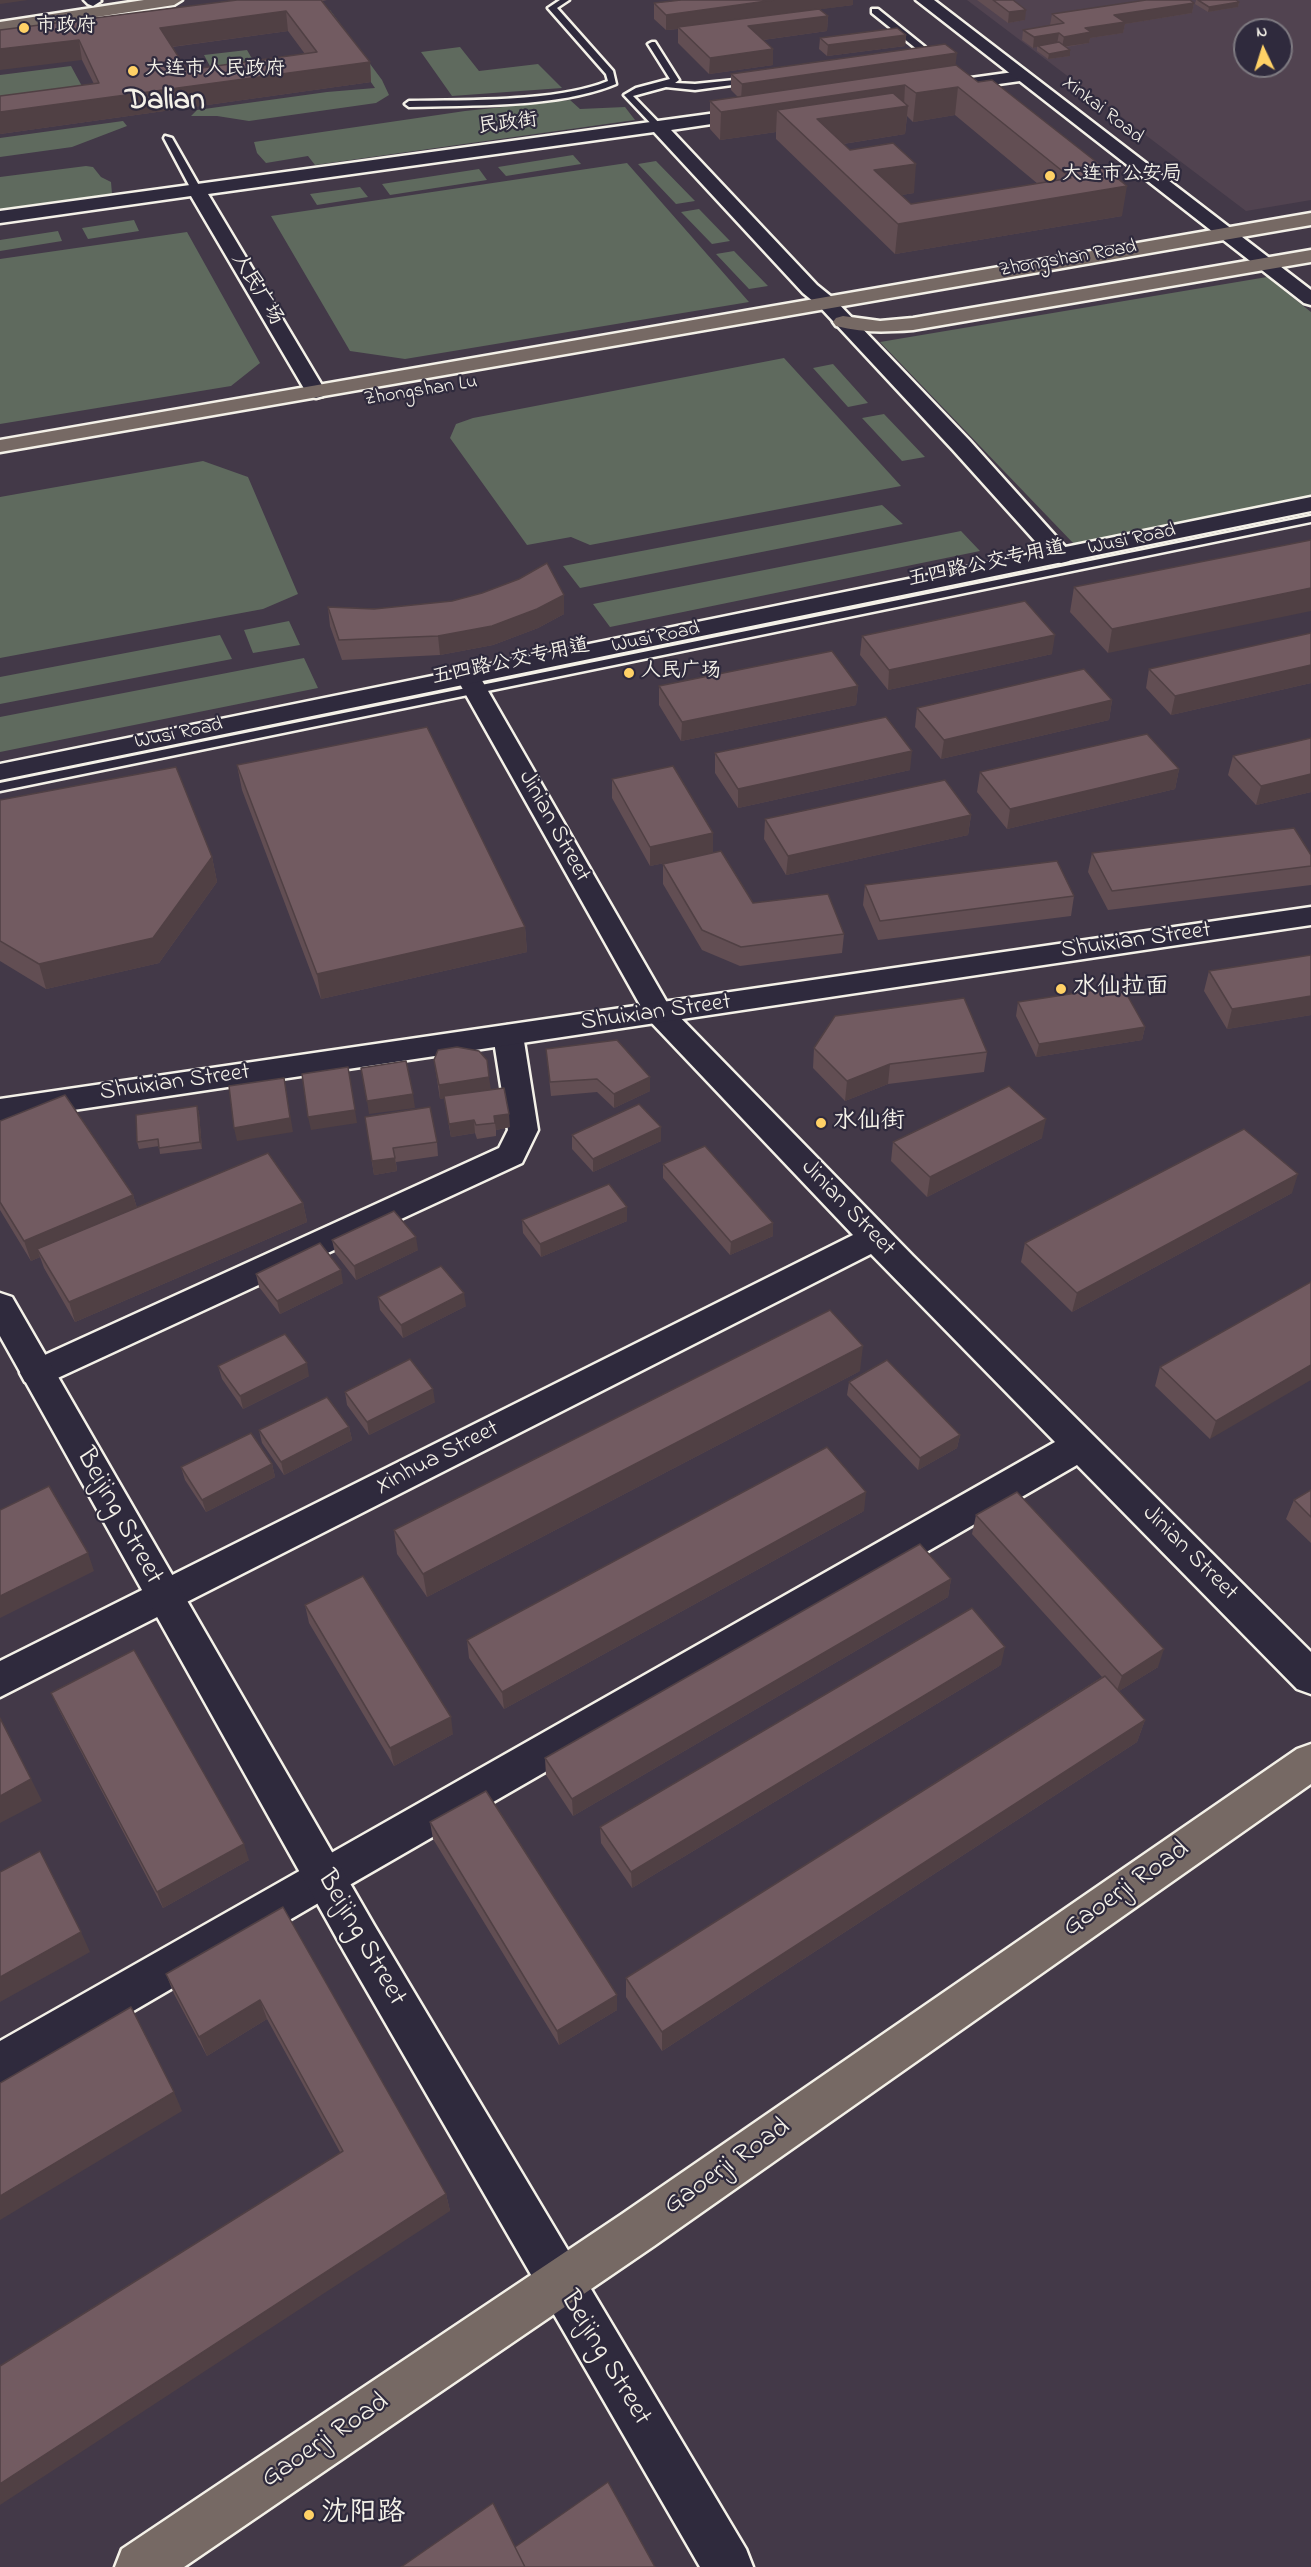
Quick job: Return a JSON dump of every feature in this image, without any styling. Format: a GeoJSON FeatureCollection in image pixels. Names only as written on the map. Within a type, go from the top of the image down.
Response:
{"type":"FeatureCollection","features":[{"type":"Feature","properties":{"kind":"main road"},"geometry":{"type":"LineString","coordinates":[[0,15],[95,0]]}},
{"type":"Feature","properties":{"kind":"main road"},"geometry":{"type":"LineString","coordinates":[[0,27],[174,0]]}},
{"type":"Feature","properties":{"kind":"main road"},"geometry":{"type":"LineString","coordinates":[[826,302],[842,288],[876,278],[1311,205]]}},
{"type":"Feature","properties":{"kind":"main road","name":"Zhongshan Road"},"geometry":{"type":"LineString","coordinates":[[826,302],[1311,219]]}},
{"type":"Feature","properties":{"kind":"main road","name":"Zhongshan Road"},"geometry":{"type":"LineString","coordinates":[[843,322],[1311,241]]}},
{"type":"Feature","properties":{"kind":"main road"},"geometry":{"type":"LineString","coordinates":[[821,326],[843,322],[880,327],[914,324],[1311,256]]}},
{"type":"Feature","properties":{"kind":"main road","name":"Zhongshan Lu"},"geometry":{"type":"LineString","coordinates":[[0,446],[787,312],[826,302]]}},
{"type":"Feature","properties":{"kind":"main road","name":"Zhongshan Lu"},"geometry":{"type":"LineString","coordinates":[[0,463],[787,331]]}},
{"type":"Feature","properties":{"kind":"main road","name":"Gaoerji Road"},"geometry":{"type":"LineString","coordinates":[[141,2567],[559,2284],[1311,1762]]}},
{"type":"Feature","properties":{"kind":"street","name":"Xinkai Road"},"geometry":{"type":"LineString","coordinates":[[924,0],[1311,299]]}},
{"type":"Feature","properties":{"kind":"street"},"geometry":{"type":"LineString","coordinates":[[917,91],[1021,76]]}},
{"type":"Feature","properties":{"kind":"street","name":"民政街"},"geometry":{"type":"LineString","coordinates":[[0,217],[767,111]]}},
{"type":"Feature","properties":{"kind":"street"},"geometry":{"type":"LineString","coordinates":[[659,127],[961,446],[1060,556]]}},
{"type":"Feature","properties":{"kind":"street","name":"人民广场"},"geometry":{"type":"LineString","coordinates":[[196,189],[316,392]]}},
{"type":"Feature","properties":{"kind":"street","name":"Wusi Road"},"geometry":{"type":"LineString","coordinates":[[0,772],[472,683],[1311,504]]}},
{"type":"Feature","properties":{"kind":"street","name":"Jinian Street"},"geometry":{"type":"LineString","coordinates":[[472,683],[658,1012],[875,1238],[1311,1677]]}},
{"type":"Feature","properties":{"kind":"street","name":"Shuixian Street"},"geometry":{"type":"LineString","coordinates":[[0,1110],[1311,916]]}},
{"type":"Feature","properties":{"kind":"street"},"geometry":{"type":"LineString","coordinates":[[37,1373],[511,1155],[524,1130],[508,1035]]}},
{"type":"Feature","properties":{"kind":"street","name":"Xinhua Street"},"geometry":{"type":"LineString","coordinates":[[0,1680],[875,1238]]}},
{"type":"Feature","properties":{"kind":"street","name":"Beijing Street"},"geometry":{"type":"LineString","coordinates":[[0,1306],[163,1597],[324,1877],[559,2284],[728,2567]]}},
{"type":"Feature","properties":{"kind":"street"},"geometry":{"type":"LineString","coordinates":[[0,2066],[324,1877],[1081,1446]]}},
{"type":"Feature","properties":{"kind":"lane"},"geometry":{"type":"LineString","coordinates":[[409,104],[572,94],[605,88],[613,82],[610,73],[552,8],[565,0]]}},
{"type":"Feature","properties":{"kind":"lane"},"geometry":{"type":"LineString","coordinates":[[875,11],[922,49],[920,57],[897,60]]}},
{"type":"Feature","properties":{"kind":"lane"},"geometry":{"type":"LineString","coordinates":[[652,44],[675,80],[668,85]]}},
{"type":"Feature","properties":{"kind":"lane"},"geometry":{"type":"LineString","coordinates":[[659,127],[628,95],[634,91],[668,85],[695,87],[759,79]]}},
{"type":"Feature","properties":{"kind":"lane"},"geometry":{"type":"LineString","coordinates":[[168,138],[196,189]]}},
{"type":"Feature","properties":{"kind":"lane","name":"五四路公交专用道"},"geometry":{"type":"LineString","coordinates":[[0,787],[472,683],[1311,519]]}},
{"type":"Feature","properties":{"kind":"shaded area"},"geometry":{"type":"Polygon","coordinates":[[[967,0],[1311,0],[1311,200],[1246,211],[967,0]]]}},
{"type":"Feature","properties":{"kind":"green space"},"geometry":{"type":"Polygon","coordinates":[[[330,10],[382,80],[389,95],[376,103],[249,121],[217,116],[191,116],[197,110],[327,92],[375,88],[322,11],[330,10]]]}},
{"type":"Feature","properties":{"kind":"green space"},"geometry":{"type":"Polygon","coordinates":[[[460,47],[479,71],[538,64],[562,88],[452,96],[421,52],[460,47]]]}},
{"type":"Feature","properties":{"kind":"green space"},"geometry":{"type":"Polygon","coordinates":[[[247,50],[262,76],[218,81],[204,55],[247,50]]]}},
{"type":"Feature","properties":{"kind":"green space"},"geometry":{"type":"Polygon","coordinates":[[[71,66],[90,101],[0,113],[0,75],[71,66]]]}},
{"type":"Feature","properties":{"kind":"green space"},"geometry":{"type":"Polygon","coordinates":[[[570,100],[580,109],[625,107],[635,120],[315,165],[308,156],[266,163],[257,153],[254,142],[465,111],[570,100]]]}},
{"type":"Feature","properties":{"kind":"green space"},"geometry":{"type":"Polygon","coordinates":[[[123,121],[127,126],[72,147],[0,157],[0,138],[123,121]]]}},
{"type":"Feature","properties":{"kind":"green space"},"geometry":{"type":"Polygon","coordinates":[[[573,155],[581,164],[506,176],[498,167],[573,155]]]}},
{"type":"Feature","properties":{"kind":"green space"},"geometry":{"type":"Polygon","coordinates":[[[656,161],[695,201],[676,204],[638,164],[656,161]]]}},
{"type":"Feature","properties":{"kind":"green space"},"geometry":{"type":"Polygon","coordinates":[[[627,163],[749,302],[405,359],[350,351],[271,216],[627,163]]]}},
{"type":"Feature","properties":{"kind":"green space"},"geometry":{"type":"Polygon","coordinates":[[[93,167],[101,177],[111,182],[112,194],[0,210],[0,177],[93,167]]]}},
{"type":"Feature","properties":{"kind":"green space"},"geometry":{"type":"Polygon","coordinates":[[[479,169],[487,180],[390,195],[382,184],[479,169]]]}},
{"type":"Feature","properties":{"kind":"green space"},"geometry":{"type":"Polygon","coordinates":[[[360,187],[368,197],[317,205],[310,194],[360,187]]]}},
{"type":"Feature","properties":{"kind":"green space"},"geometry":{"type":"Polygon","coordinates":[[[699,209],[730,241],[712,244],[681,212],[699,209]]]}},
{"type":"Feature","properties":{"kind":"green space"},"geometry":{"type":"Polygon","coordinates":[[[134,220],[139,231],[88,239],[82,228],[134,220]]]}},
{"type":"Feature","properties":{"kind":"green space"},"geometry":{"type":"Polygon","coordinates":[[[58,231],[62,241],[0,251],[0,240],[58,231]]]}},
{"type":"Feature","properties":{"kind":"green space"},"geometry":{"type":"Polygon","coordinates":[[[187,232],[260,363],[231,386],[0,424],[0,259],[187,232]]]}},
{"type":"Feature","properties":{"kind":"green space"},"geometry":{"type":"Polygon","coordinates":[[[734,251],[768,286],[749,289],[716,254],[734,251]]]}},
{"type":"Feature","properties":{"kind":"green space"},"geometry":{"type":"Polygon","coordinates":[[[1267,277],[1311,312],[1311,496],[1074,544],[880,342],[1267,277]]]}},
{"type":"Feature","properties":{"kind":"green space"},"geometry":{"type":"Polygon","coordinates":[[[784,358],[901,486],[590,545],[571,537],[527,545],[450,438],[456,424],[473,418],[784,358]]]}},
{"type":"Feature","properties":{"kind":"green space"},"geometry":{"type":"Polygon","coordinates":[[[833,364],[868,403],[848,407],[813,368],[833,364]]]}},
{"type":"Feature","properties":{"kind":"green space"},"geometry":{"type":"Polygon","coordinates":[[[884,414],[925,457],[902,461],[862,418],[884,414]]]}},
{"type":"Feature","properties":{"kind":"green space"},"geometry":{"type":"Polygon","coordinates":[[[203,461],[248,477],[298,594],[263,609],[0,658],[0,497],[203,461]]]}},
{"type":"Feature","properties":{"kind":"green space"},"geometry":{"type":"Polygon","coordinates":[[[882,505],[903,524],[580,588],[563,566],[882,505]]]}},
{"type":"Feature","properties":{"kind":"green space"},"geometry":{"type":"Polygon","coordinates":[[[961,531],[980,551],[610,627],[593,604],[961,531]]]}},
{"type":"Feature","properties":{"kind":"green space"},"geometry":{"type":"Polygon","coordinates":[[[289,621],[300,645],[253,653],[244,630],[289,621]]]}},
{"type":"Feature","properties":{"kind":"green space"},"geometry":{"type":"Polygon","coordinates":[[[220,635],[232,659],[0,704],[0,677],[220,635]]]}},
{"type":"Feature","properties":{"kind":"green space"},"geometry":{"type":"Polygon","coordinates":[[[304,658],[318,688],[0,752],[0,717],[304,658]]]}},
{"type":"Feature","properties":{"kind":"building"},"geometry":{"type":"Polygon","coordinates":[[[237,0],[321,0],[370,62],[0,112],[0,96],[99,83],[79,40],[0,49],[0,30],[237,0]],[[286,11],[160,28],[187,70],[317,52],[286,11]]]}},
{"type":"Feature","properties":{"kind":"building"},"geometry":{"type":"Polygon","coordinates":[[[681,0],[774,0],[666,15],[654,3],[681,0]]]}},
{"type":"Feature","properties":{"kind":"building"},"geometry":{"type":"Polygon","coordinates":[[[993,0],[1013,0],[1026,10],[1009,12],[993,0]]]}},
{"type":"Feature","properties":{"kind":"building"},"geometry":{"type":"Polygon","coordinates":[[[1146,0],[1190,0],[1194,3],[1114,15],[1125,22],[1085,28],[1091,32],[1064,37],[1059,33],[1034,37],[1023,30],[1064,23],[1052,14],[1146,0]]]}},
{"type":"Feature","properties":{"kind":"building"},"geometry":{"type":"Polygon","coordinates":[[[1198,0],[1236,0],[1239,2],[1209,7],[1198,0]]]}},
{"type":"Feature","properties":{"kind":"building"},"geometry":{"type":"Polygon","coordinates":[[[819,9],[828,16],[748,26],[773,49],[710,58],[678,27],[819,9]]]}},
{"type":"Feature","properties":{"kind":"building"},"geometry":{"type":"Polygon","coordinates":[[[897,28],[906,35],[828,45],[820,38],[897,28]]]}},
{"type":"Feature","properties":{"kind":"building"},"geometry":{"type":"Polygon","coordinates":[[[1059,42],[1070,50],[1049,54],[1038,46],[1059,42]]]}},
{"type":"Feature","properties":{"kind":"building"},"geometry":{"type":"Polygon","coordinates":[[[945,44],[957,53],[742,84],[731,74],[945,44]]]}},
{"type":"Feature","properties":{"kind":"building"},"geometry":{"type":"Polygon","coordinates":[[[956,65],[978,82],[992,80],[1127,186],[898,224],[777,110],[893,93],[908,106],[817,119],[850,150],[893,143],[916,164],[874,170],[911,204],[1071,178],[958,87],[916,93],[905,85],[721,112],[710,101],[956,65]]]}},
{"type":"Feature","properties":{"kind":"building"},"geometry":{"type":"Polygon","coordinates":[[[1311,540],[1311,588],[1112,629],[1074,587],[1311,540]]]}},
{"type":"Feature","properties":{"kind":"building"},"geometry":{"type":"Polygon","coordinates":[[[547,563],[564,595],[537,609],[492,626],[438,636],[339,640],[328,607],[374,609],[452,601],[519,579],[547,563]]]}},
{"type":"Feature","properties":{"kind":"building"},"geometry":{"type":"Polygon","coordinates":[[[1025,601],[1055,635],[889,670],[862,636],[1025,601]]]}},
{"type":"Feature","properties":{"kind":"building"},"geometry":{"type":"Polygon","coordinates":[[[1311,633],[1311,665],[1175,696],[1149,669],[1311,633]]]}},
{"type":"Feature","properties":{"kind":"building"},"geometry":{"type":"Polygon","coordinates":[[[832,651],[858,686],[682,722],[659,686],[832,651]]]}},
{"type":"Feature","properties":{"kind":"building"},"geometry":{"type":"Polygon","coordinates":[[[1084,669],[1112,700],[944,740],[917,708],[1084,669]]]}},
{"type":"Feature","properties":{"kind":"building"},"geometry":{"type":"Polygon","coordinates":[[[886,717],[912,751],[738,789],[715,753],[886,717]]]}},
{"type":"Feature","properties":{"kind":"building"},"geometry":{"type":"Polygon","coordinates":[[[427,727],[525,927],[317,974],[237,765],[427,727]]]}},
{"type":"Feature","properties":{"kind":"building"},"geometry":{"type":"Polygon","coordinates":[[[1147,734],[1179,769],[1010,809],[980,772],[1147,734]]]}},
{"type":"Feature","properties":{"kind":"building"},"geometry":{"type":"Polygon","coordinates":[[[1311,738],[1311,774],[1261,786],[1233,756],[1311,738]]]}},
{"type":"Feature","properties":{"kind":"building"},"geometry":{"type":"Polygon","coordinates":[[[673,766],[713,833],[650,847],[612,779],[673,766]]]}},
{"type":"Feature","properties":{"kind":"building"},"geometry":{"type":"Polygon","coordinates":[[[176,767],[212,857],[153,938],[39,964],[0,941],[0,800],[176,767]]]}},
{"type":"Feature","properties":{"kind":"building"},"geometry":{"type":"Polygon","coordinates":[[[945,780],[971,815],[788,856],[765,819],[945,780]]]}},
{"type":"Feature","properties":{"kind":"building"},"geometry":{"type":"Polygon","coordinates":[[[1294,828],[1311,855],[1311,866],[1112,891],[1092,853],[1294,828]]]}},
{"type":"Feature","properties":{"kind":"building"},"geometry":{"type":"Polygon","coordinates":[[[721,851],[753,903],[828,894],[844,934],[741,947],[702,930],[663,864],[721,851]]]}},
{"type":"Feature","properties":{"kind":"building"},"geometry":{"type":"Polygon","coordinates":[[[1057,861],[1074,896],[880,921],[865,885],[1057,861]]]}},
{"type":"Feature","properties":{"kind":"building"},"geometry":{"type":"Polygon","coordinates":[[[1311,955],[1311,996],[1232,1009],[1209,971],[1311,955]]]}},
{"type":"Feature","properties":{"kind":"building"},"geometry":{"type":"Polygon","coordinates":[[[1122,986],[1145,1027],[1039,1044],[1018,1002],[1122,986]]]}},
{"type":"Feature","properties":{"kind":"building"},"geometry":{"type":"Polygon","coordinates":[[[964,998],[987,1052],[890,1064],[847,1081],[814,1048],[835,1016],[964,998]]]}},
{"type":"Feature","properties":{"kind":"building"},"geometry":{"type":"Polygon","coordinates":[[[617,1040],[650,1077],[614,1094],[597,1079],[550,1082],[546,1049],[617,1040]]]}},
{"type":"Feature","properties":{"kind":"building"},"geometry":{"type":"Polygon","coordinates":[[[457,1047],[479,1051],[487,1060],[489,1077],[439,1085],[434,1060],[438,1050],[457,1047]]]}},
{"type":"Feature","properties":{"kind":"building"},"geometry":{"type":"Polygon","coordinates":[[[406,1061],[413,1094],[367,1101],[361,1068],[406,1061]]]}},
{"type":"Feature","properties":{"kind":"building"},"geometry":{"type":"Polygon","coordinates":[[[348,1067],[355,1110],[308,1117],[302,1074],[348,1067]]]}},
{"type":"Feature","properties":{"kind":"building"},"geometry":{"type":"Polygon","coordinates":[[[284,1078],[290,1118],[234,1128],[229,1086],[284,1078]]]}},
{"type":"Feature","properties":{"kind":"building"},"geometry":{"type":"Polygon","coordinates":[[[1009,1086],[1046,1119],[930,1177],[893,1142],[1009,1086]]]}},
{"type":"Feature","properties":{"kind":"building"},"geometry":{"type":"Polygon","coordinates":[[[504,1088],[509,1114],[494,1116],[495,1123],[476,1125],[474,1120],[449,1124],[444,1096],[504,1088]]]}},
{"type":"Feature","properties":{"kind":"building"},"geometry":{"type":"Polygon","coordinates":[[[65,1095],[133,1195],[24,1241],[0,1202],[0,1121],[65,1095]]]}},
{"type":"Feature","properties":{"kind":"building"},"geometry":{"type":"Polygon","coordinates":[[[639,1104],[661,1127],[593,1159],[572,1135],[639,1104]]]}},
{"type":"Feature","properties":{"kind":"building"},"geometry":{"type":"Polygon","coordinates":[[[197,1106],[200,1142],[159,1148],[158,1139],[137,1142],[136,1115],[197,1106]]]}},
{"type":"Feature","properties":{"kind":"building"},"geometry":{"type":"Polygon","coordinates":[[[430,1107],[437,1142],[393,1148],[395,1158],[372,1161],[365,1117],[430,1107]]]}},
{"type":"Feature","properties":{"kind":"building"},"geometry":{"type":"Polygon","coordinates":[[[1244,1129],[1298,1174],[1077,1293],[1025,1243],[1244,1129]]]}},
{"type":"Feature","properties":{"kind":"building"},"geometry":{"type":"Polygon","coordinates":[[[705,1146],[773,1223],[731,1242],[663,1164],[705,1146]]]}},
{"type":"Feature","properties":{"kind":"building"},"geometry":{"type":"Polygon","coordinates":[[[268,1153],[303,1203],[69,1302],[37,1249],[268,1153]]]}},
{"type":"Feature","properties":{"kind":"building"},"geometry":{"type":"Polygon","coordinates":[[[609,1184],[627,1207],[540,1244],[522,1220],[609,1184]]]}},
{"type":"Feature","properties":{"kind":"building"},"geometry":{"type":"Polygon","coordinates":[[[394,1211],[416,1237],[354,1266],[332,1240],[394,1211]]]}},
{"type":"Feature","properties":{"kind":"building"},"geometry":{"type":"Polygon","coordinates":[[[320,1243],[341,1270],[277,1301],[256,1274],[320,1243]]]}},
{"type":"Feature","properties":{"kind":"building"},"geometry":{"type":"Polygon","coordinates":[[[441,1266],[464,1293],[401,1325],[378,1297],[441,1266]]]}},
{"type":"Feature","properties":{"kind":"building"},"geometry":{"type":"Polygon","coordinates":[[[1311,1282],[1311,1365],[1216,1421],[1160,1367],[1311,1282]]]}},
{"type":"Feature","properties":{"kind":"building"},"geometry":{"type":"Polygon","coordinates":[[[830,1310],[863,1346],[423,1574],[394,1530],[830,1310]]]}},
{"type":"Feature","properties":{"kind":"building"},"geometry":{"type":"Polygon","coordinates":[[[285,1334],[307,1363],[240,1396],[218,1366],[285,1334]]]}},
{"type":"Feature","properties":{"kind":"building"},"geometry":{"type":"Polygon","coordinates":[[[410,1359],[433,1389],[367,1422],[345,1392],[410,1359]]]}},
{"type":"Feature","properties":{"kind":"building"},"geometry":{"type":"Polygon","coordinates":[[[887,1360],[960,1435],[920,1458],[849,1382],[887,1360]]]}},
{"type":"Feature","properties":{"kind":"building"},"geometry":{"type":"Polygon","coordinates":[[[327,1397],[349,1427],[281,1462],[259,1430],[327,1397]]]}},
{"type":"Feature","properties":{"kind":"building"},"geometry":{"type":"Polygon","coordinates":[[[251,1433],[272,1464],[202,1500],[181,1467],[251,1433]]]}},
{"type":"Feature","properties":{"kind":"building"},"geometry":{"type":"Polygon","coordinates":[[[827,1447],[866,1492],[502,1692],[467,1640],[827,1447]]]}},
{"type":"Feature","properties":{"kind":"building"},"geometry":{"type":"Polygon","coordinates":[[[49,1486],[88,1553],[0,1596],[0,1510],[49,1486]]]}},
{"type":"Feature","properties":{"kind":"building"},"geometry":{"type":"Polygon","coordinates":[[[1311,1490],[1311,1517],[1294,1500],[1311,1490]]]}},
{"type":"Feature","properties":{"kind":"building"},"geometry":{"type":"Polygon","coordinates":[[[1017,1492],[1164,1649],[1122,1676],[976,1515],[1017,1492]]]}},
{"type":"Feature","properties":{"kind":"building"},"geometry":{"type":"Polygon","coordinates":[[[920,1544],[951,1579],[572,1799],[545,1758],[920,1544]]]}},
{"type":"Feature","properties":{"kind":"building"},"geometry":{"type":"Polygon","coordinates":[[[363,1576],[451,1717],[390,1748],[305,1605],[363,1576]]]}},
{"type":"Feature","properties":{"kind":"building"},"geometry":{"type":"Polygon","coordinates":[[[972,1608],[1005,1647],[631,1872],[600,1827],[972,1608]]]}},
{"type":"Feature","properties":{"kind":"building"},"geometry":{"type":"Polygon","coordinates":[[[134,1650],[244,1844],[157,1892],[51,1693],[134,1650]]]}},
{"type":"Feature","properties":{"kind":"building"},"geometry":{"type":"Polygon","coordinates":[[[1105,1676],[1145,1720],[662,2032],[626,1978],[1105,1676]]]}},
{"type":"Feature","properties":{"kind":"building"},"geometry":{"type":"Polygon","coordinates":[[[0,1718],[31,1779],[0,1796],[0,1718]]]}},
{"type":"Feature","properties":{"kind":"building"},"geometry":{"type":"Polygon","coordinates":[[[486,1791],[617,1995],[557,2031],[430,1822],[486,1791]]]}},
{"type":"Feature","properties":{"kind":"building"},"geometry":{"type":"Polygon","coordinates":[[[40,1851],[81,1932],[0,1977],[0,1872],[40,1851]]]}},
{"type":"Feature","properties":{"kind":"building"},"geometry":{"type":"Polygon","coordinates":[[[283,1907],[446,2194],[0,2484],[0,2366],[343,2151],[260,2000],[199,2037],[166,1974],[283,1907]]]}},
{"type":"Feature","properties":{"kind":"building"},"geometry":{"type":"Polygon","coordinates":[[[131,2007],[174,2092],[0,2196],[0,2083],[131,2007]]]}},
{"type":"Feature","properties":{"kind":"building"},"geometry":{"type":"Polygon","coordinates":[[[608,2482],[655,2567],[525,2567],[515,2547],[608,2482]]]}},
{"type":"Feature","properties":{"kind":"building"},"geometry":{"type":"Polygon","coordinates":[[[493,2503],[525,2567],[401,2567],[493,2503]]]}},
{"type":"Feature","properties":{"kind":"place","name":"市政府"},"geometry":{"type":"Point","coordinates":[24,28]}},
{"type":"Feature","properties":{"kind":"place","name":"大连市人民政府"},"geometry":{"type":"Point","coordinates":[133,71]}},
{"type":"Feature","properties":{"kind":"place","name":"大连市公安局"},"geometry":{"type":"Point","coordinates":[1050,176]}},
{"type":"Feature","properties":{"kind":"place","name":"人民广场"},"geometry":{"type":"Point","coordinates":[629,673]}},
{"type":"Feature","properties":{"kind":"place","name":"水仙拉面"},"geometry":{"type":"Point","coordinates":[1061,989]}},
{"type":"Feature","properties":{"kind":"place","name":"水仙街"},"geometry":{"type":"Point","coordinates":[821,1123]}},
{"type":"Feature","properties":{"kind":"place","name":"沈阳路"},"geometry":{"type":"Point","coordinates":[309,2515]}},
{"type":"Feature","properties":{"kind":"district","name":"Dalian"},"geometry":{"type":"Point","coordinates":[165,103]}}]}
